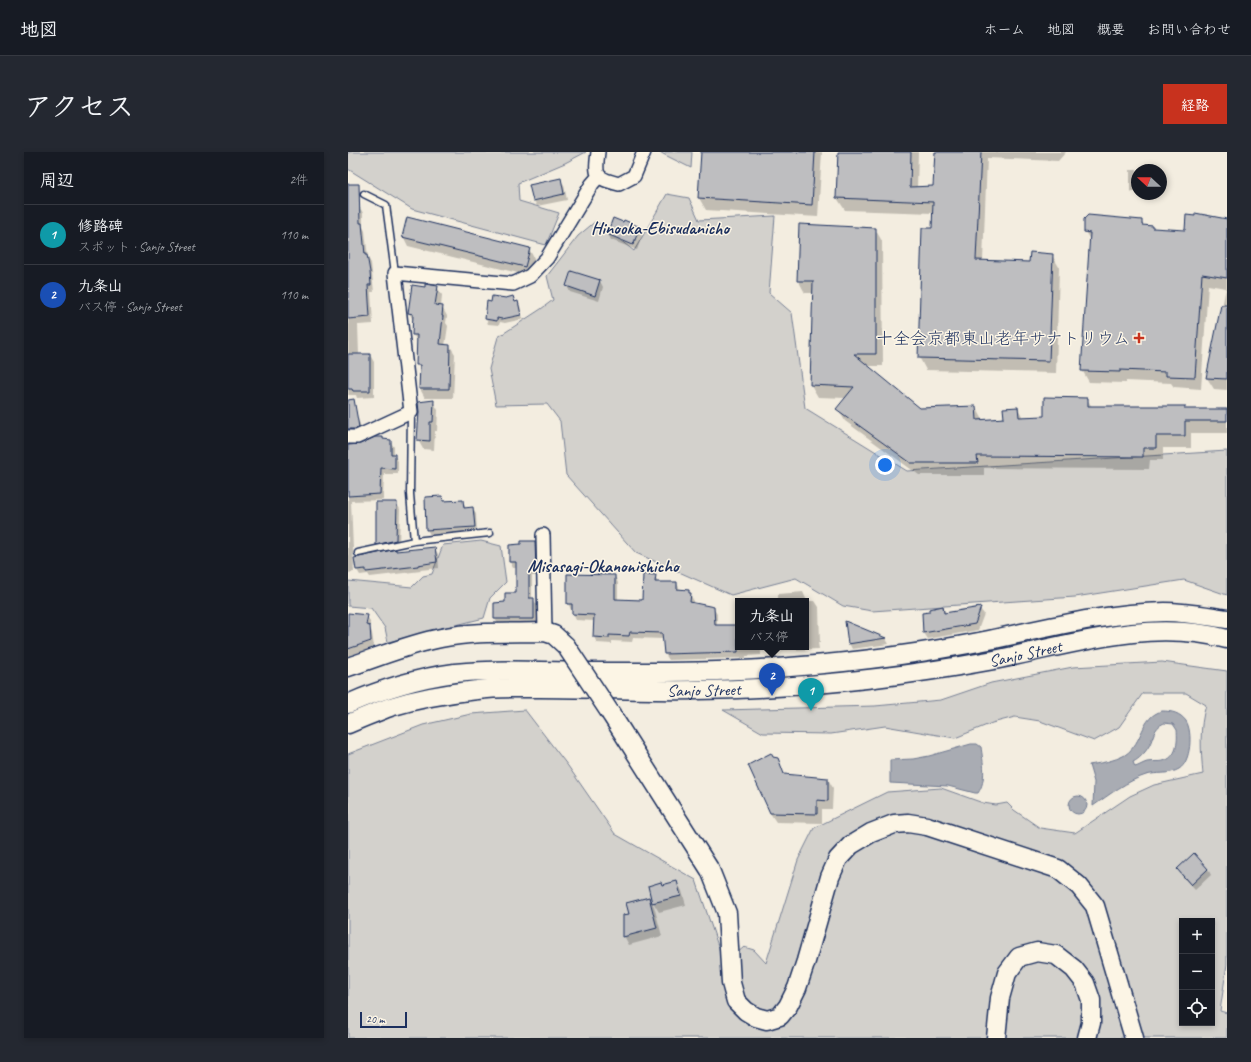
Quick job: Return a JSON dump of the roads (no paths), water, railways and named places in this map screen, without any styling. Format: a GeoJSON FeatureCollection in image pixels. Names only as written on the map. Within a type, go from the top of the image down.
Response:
{"type":"FeatureCollection","features":[{"type":"Feature","properties":{"kind":"main road","name":"Sanjo Street"},"geometry":{"type":"LineString","coordinates":[[348,704],[417,680],[456,673],[497,671],[690,672],[790,667],[952,647],[1108,616],[1164,612],[1186,613],[1227,619]]}},
{"type":"Feature","properties":{"kind":"main road"},"geometry":{"type":"LineString","coordinates":[[348,667],[413,644],[442,637],[479,633],[545,632],[554,635],[566,646],[710,870],[727,913],[731,983],[736,1001],[746,1011],[756,1017],[767,1020],[780,1016],[788,1006],[799,982],[830,877],[838,859],[851,845],[871,833],[894,824],[908,823],[927,826],[1058,869],[1079,886],[1095,906],[1134,1038]]}},
{"type":"Feature","properties":{"kind":"main road","name":"Sanjo Street"},"geometry":{"type":"LineString","coordinates":[[348,724],[391,707],[430,697],[479,690],[572,688],[627,690],[728,690],[870,678],[993,660],[1130,633],[1181,632],[1227,639]]}},
{"type":"Feature","properties":{"kind":"main road"},"geometry":{"type":"LineString","coordinates":[[996,1038],[1000,998],[1007,973],[1020,957],[1037,952],[1056,955],[1074,969],[1085,983],[1091,1000],[1091,1024],[1087,1038]]}},
{"type":"Feature","properties":{"kind":"street"},"geometry":{"type":"LineString","coordinates":[[598,152],[596,168],[598,176],[604,180],[619,184],[634,176],[644,152]]}},
{"type":"Feature","properties":{"kind":"street"},"geometry":{"type":"LineString","coordinates":[[348,437],[357,436],[411,412],[395,273],[513,284],[530,276],[547,258],[598,176]]}},
{"type":"Feature","properties":{"kind":"street"},"geometry":{"type":"LineString","coordinates":[[543,535],[545,632]]}},
{"type":"Feature","properties":{"kind":"lane"},"geometry":{"type":"LineString","coordinates":[[364,194],[386,205],[395,273]]}},
{"type":"Feature","properties":{"kind":"lane"},"geometry":{"type":"LineString","coordinates":[[411,412],[410,494],[414,541]]}},
{"type":"Feature","properties":{"kind":"lane"},"geometry":{"type":"LineString","coordinates":[[358,553],[414,541],[490,532]]}},
{"type":"Feature","properties":{"kind":"place","name":"十全会京都東山老年サナトリウム"},"geometry":{"type":"Point","coordinates":[1139,338]}},
{"type":"Feature","properties":{"kind":"place","name":"九条山"},"geometry":{"type":"Point","coordinates":[772,696]}},
{"type":"Feature","properties":{"kind":"place","name":"修路碑"},"geometry":{"type":"Point","coordinates":[811,711]}},
{"type":"Feature","properties":{"kind":"district","name":"Hinooka-Ebisudanicho"},"geometry":{"type":"Point","coordinates":[660,228]}},
{"type":"Feature","properties":{"kind":"district","name":"Misasagi-Okanonishicho"},"geometry":{"type":"Point","coordinates":[603,566]}}]}
